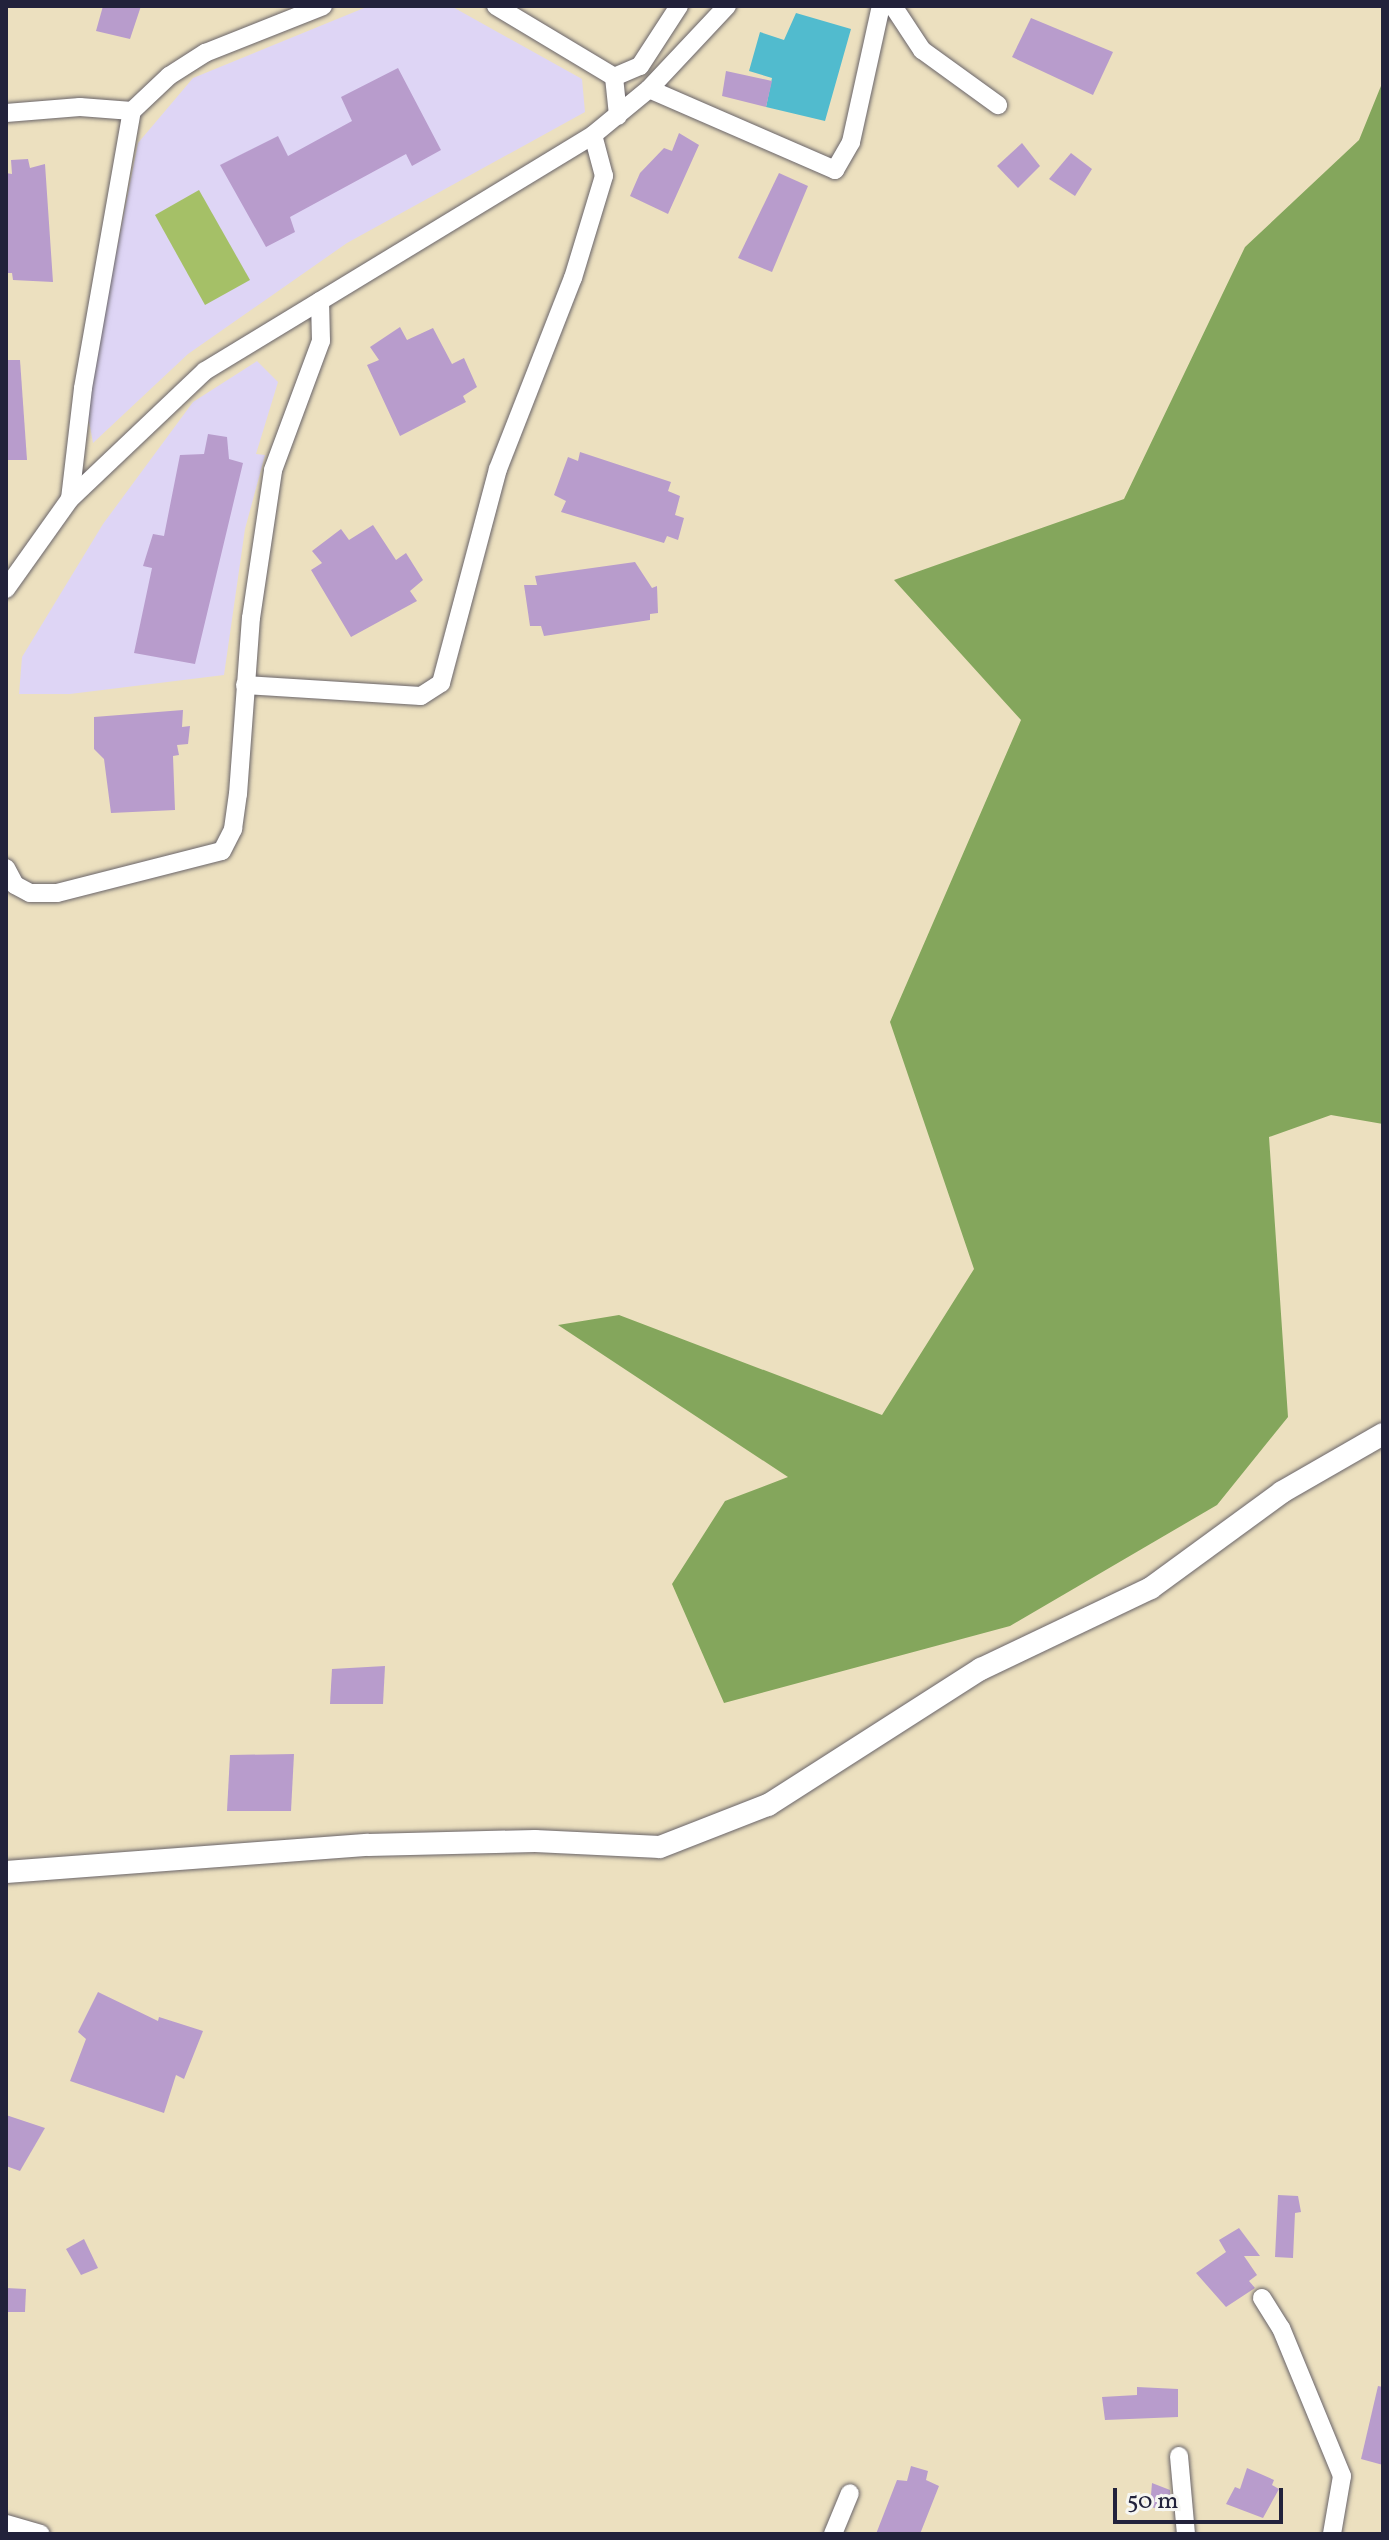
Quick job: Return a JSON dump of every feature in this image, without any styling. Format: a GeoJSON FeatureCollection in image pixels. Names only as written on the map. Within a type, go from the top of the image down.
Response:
{"type":"FeatureCollection","features":[{"type":"Feature","properties":{"kind":"street"},"geometry":{"type":"LineString","coordinates":[[70,499],[86,373],[132,111],[169,76],[205,53],[323,6]]}},
{"type":"Feature","properties":{"kind":"street"},"geometry":{"type":"LineString","coordinates":[[496,6],[614,77]]}},
{"type":"Feature","properties":{"kind":"street"},"geometry":{"type":"LineString","coordinates":[[614,77],[640,66],[679,6]]}},
{"type":"Feature","properties":{"kind":"street"},"geometry":{"type":"LineString","coordinates":[[6,589],[70,499],[205,371],[593,135],[649,89],[727,6]]}},
{"type":"Feature","properties":{"kind":"street"},"geometry":{"type":"LineString","coordinates":[[649,89],[835,170],[851,142],[881,6]]}},
{"type":"Feature","properties":{"kind":"street"},"geometry":{"type":"LineString","coordinates":[[893,6],[922,50],[998,105]]}},
{"type":"Feature","properties":{"kind":"street"},"geometry":{"type":"LineString","coordinates":[[614,77],[618,116]]}},
{"type":"Feature","properties":{"kind":"street"},"geometry":{"type":"LineString","coordinates":[[6,113],[80,107],[132,111]]}},
{"type":"Feature","properties":{"kind":"street"},"geometry":{"type":"LineString","coordinates":[[245,685],[421,696],[441,683],[498,469],[573,278],[604,176],[593,135]]}},
{"type":"Feature","properties":{"kind":"street"},"geometry":{"type":"LineString","coordinates":[[6,868],[15,885],[30,893],[57,893],[222,851],[236,806],[245,685],[273,470],[321,341],[320,301]]}},
{"type":"Feature","properties":{"kind":"street"},"geometry":{"type":"LineString","coordinates":[[6,1872],[368,1845],[535,1841],[660,1847],[768,1805],[981,1669],[1151,1588],[1282,1492],[1383,1434]]}},
{"type":"Feature","properties":{"kind":"street"},"geometry":{"type":"LineString","coordinates":[[1262,2298],[1281,2328],[1342,2476],[1332,2534]]}},
{"type":"Feature","properties":{"kind":"street"},"geometry":{"type":"LineString","coordinates":[[1179,2456],[1186,2534]]}},
{"type":"Feature","properties":{"kind":"street"},"geometry":{"type":"LineString","coordinates":[[833,2534],[850,2493]]}},
{"type":"Feature","properties":{"kind":"street"},"geometry":{"type":"LineString","coordinates":[[6,2524],[41,2534]]}},
{"type":"Feature","properties":{"kind":"shaded area"},"geometry":{"type":"Polygon","coordinates":[[[369,6],[451,6],[582,79],[585,112],[347,243],[188,354],[93,443],[86,405],[138,143],[193,78],[369,6]]]}},
{"type":"Feature","properties":{"kind":"shaded area"},"geometry":{"type":"Polygon","coordinates":[[[257,361],[278,382],[256,454],[265,455],[245,529],[224,675],[70,694],[19,694],[22,657],[103,524],[193,402],[257,361]]]}},
{"type":"Feature","properties":{"kind":"green space"},"geometry":{"type":"Polygon","coordinates":[[[1383,81],[1383,1124],[1331,1115],[1269,1137],[1288,1417],[1217,1505],[1010,1626],[724,1703],[672,1584],[725,1501],[788,1477],[558,1325],[619,1315],[882,1415],[974,1269],[890,1022],[1021,720],[894,580],[1124,499],[1245,247],[1359,140],[1383,81]]]}},
{"type":"Feature","properties":{"kind":"green space"},"geometry":{"type":"Polygon","coordinates":[[[199,190],[250,280],[205,305],[155,215],[199,190]]]}},
{"type":"Feature","properties":{"kind":"water"},"geometry":{"type":"Polygon","coordinates":[[[796,13],[851,29],[825,121],[766,107],[772,78],[749,71],[760,32],[784,40],[796,13]]]}},
{"type":"Feature","properties":{"kind":"building"},"geometry":{"type":"Polygon","coordinates":[[[103,6],[141,6],[130,39],[96,31],[103,6]]]}},
{"type":"Feature","properties":{"kind":"building"},"geometry":{"type":"Polygon","coordinates":[[[1031,18],[1113,52],[1093,95],[1012,57],[1031,18]]]}},
{"type":"Feature","properties":{"kind":"building"},"geometry":{"type":"Polygon","coordinates":[[[398,68],[441,150],[412,166],[406,154],[290,217],[295,232],[266,247],[220,165],[278,136],[288,156],[352,121],[341,97],[398,68]]]}},
{"type":"Feature","properties":{"kind":"building"},"geometry":{"type":"Polygon","coordinates":[[[726,71],[772,81],[766,107],[722,96],[726,71]]]}},
{"type":"Feature","properties":{"kind":"building"},"geometry":{"type":"Polygon","coordinates":[[[679,133],[699,145],[668,214],[630,196],[640,173],[664,148],[672,151],[679,133]]]}},
{"type":"Feature","properties":{"kind":"building"},"geometry":{"type":"Polygon","coordinates":[[[1022,143],[1040,166],[1018,188],[997,166],[1022,143]]]}},
{"type":"Feature","properties":{"kind":"building"},"geometry":{"type":"Polygon","coordinates":[[[1071,153],[1092,169],[1075,196],[1049,179],[1071,153]]]}},
{"type":"Feature","properties":{"kind":"building"},"geometry":{"type":"Polygon","coordinates":[[[28,159],[30,168],[45,164],[53,282],[13,280],[12,273],[6,273],[6,173],[12,174],[11,160],[28,159]]]}},
{"type":"Feature","properties":{"kind":"building"},"geometry":{"type":"Polygon","coordinates":[[[779,173],[808,186],[772,272],[738,258],[779,173]]]}},
{"type":"Feature","properties":{"kind":"building"},"geometry":{"type":"Polygon","coordinates":[[[400,327],[407,340],[433,328],[452,364],[464,358],[477,387],[463,396],[466,402],[400,436],[367,365],[379,360],[370,347],[400,327]]]}},
{"type":"Feature","properties":{"kind":"building"},"geometry":{"type":"Polygon","coordinates":[[[6,360],[20,360],[27,460],[6,460],[6,360]]]}},
{"type":"Feature","properties":{"kind":"building"},"geometry":{"type":"Polygon","coordinates":[[[208,434],[227,437],[229,459],[243,463],[195,664],[134,653],[152,568],[143,566],[153,534],[164,536],[180,455],[204,454],[208,434]]]}},
{"type":"Feature","properties":{"kind":"building"},"geometry":{"type":"Polygon","coordinates":[[[580,452],[671,482],[668,491],[680,496],[675,515],[684,518],[678,540],[667,536],[664,543],[561,512],[566,501],[554,495],[568,457],[578,461],[580,452]]]}},
{"type":"Feature","properties":{"kind":"building"},"geometry":{"type":"Polygon","coordinates":[[[373,525],[396,560],[406,553],[423,580],[410,591],[417,601],[351,637],[311,570],[322,563],[312,551],[341,529],[349,540],[373,525]]]}},
{"type":"Feature","properties":{"kind":"building"},"geometry":{"type":"Polygon","coordinates":[[[635,562],[652,588],[657,586],[658,613],[650,614],[650,620],[544,636],[541,626],[530,626],[524,585],[537,585],[535,576],[635,562]]]}},
{"type":"Feature","properties":{"kind":"building"},"geometry":{"type":"Polygon","coordinates":[[[183,710],[182,727],[190,726],[188,744],[177,745],[179,755],[173,756],[175,810],[111,813],[104,759],[94,749],[94,717],[183,710]]]}},
{"type":"Feature","properties":{"kind":"building"},"geometry":{"type":"Polygon","coordinates":[[[385,1666],[383,1704],[330,1704],[332,1669],[385,1666]]]}},
{"type":"Feature","properties":{"kind":"building"},"geometry":{"type":"Polygon","coordinates":[[[294,1754],[291,1811],[227,1811],[230,1755],[294,1754]]]}},
{"type":"Feature","properties":{"kind":"building"},"geometry":{"type":"Polygon","coordinates":[[[98,1992],[158,2021],[159,2017],[203,2031],[184,2079],[176,2075],[164,2113],[70,2081],[86,2039],[78,2032],[98,1992]]]}},
{"type":"Feature","properties":{"kind":"building"},"geometry":{"type":"Polygon","coordinates":[[[6,2115],[45,2128],[20,2171],[6,2166],[6,2115]]]}},
{"type":"Feature","properties":{"kind":"building"},"geometry":{"type":"Polygon","coordinates":[[[1278,2195],[1298,2196],[1301,2212],[1295,2213],[1293,2258],[1275,2257],[1278,2195]]]}},
{"type":"Feature","properties":{"kind":"building"},"geometry":{"type":"Polygon","coordinates":[[[1239,2228],[1260,2256],[1244,2256],[1257,2275],[1249,2281],[1255,2288],[1226,2307],[1196,2273],[1226,2252],[1219,2240],[1239,2228]]]}},
{"type":"Feature","properties":{"kind":"building"},"geometry":{"type":"Polygon","coordinates":[[[84,2239],[98,2268],[81,2275],[66,2249],[84,2239]]]}},
{"type":"Feature","properties":{"kind":"building"},"geometry":{"type":"Polygon","coordinates":[[[6,2288],[26,2289],[25,2312],[6,2312],[6,2288]]]}},
{"type":"Feature","properties":{"kind":"building"},"geometry":{"type":"Polygon","coordinates":[[[1378,2386],[1383,2387],[1383,2465],[1361,2459],[1378,2386]]]}},
{"type":"Feature","properties":{"kind":"building"},"geometry":{"type":"Polygon","coordinates":[[[1137,2387],[1178,2389],[1178,2417],[1105,2420],[1102,2397],[1137,2395],[1137,2387]]]}},
{"type":"Feature","properties":{"kind":"building"},"geometry":{"type":"Polygon","coordinates":[[[911,2466],[928,2471],[926,2480],[939,2486],[920,2534],[876,2534],[897,2480],[907,2481],[911,2466]]]}},
{"type":"Feature","properties":{"kind":"building"},"geometry":{"type":"Polygon","coordinates":[[[1247,2468],[1274,2480],[1272,2485],[1279,2489],[1263,2518],[1226,2504],[1235,2487],[1240,2489],[1247,2468]]]}},
{"type":"Feature","properties":{"kind":"building"},"geometry":{"type":"Polygon","coordinates":[[[1152,2483],[1170,2490],[1172,2511],[1150,2507],[1152,2483]]]}}]}
